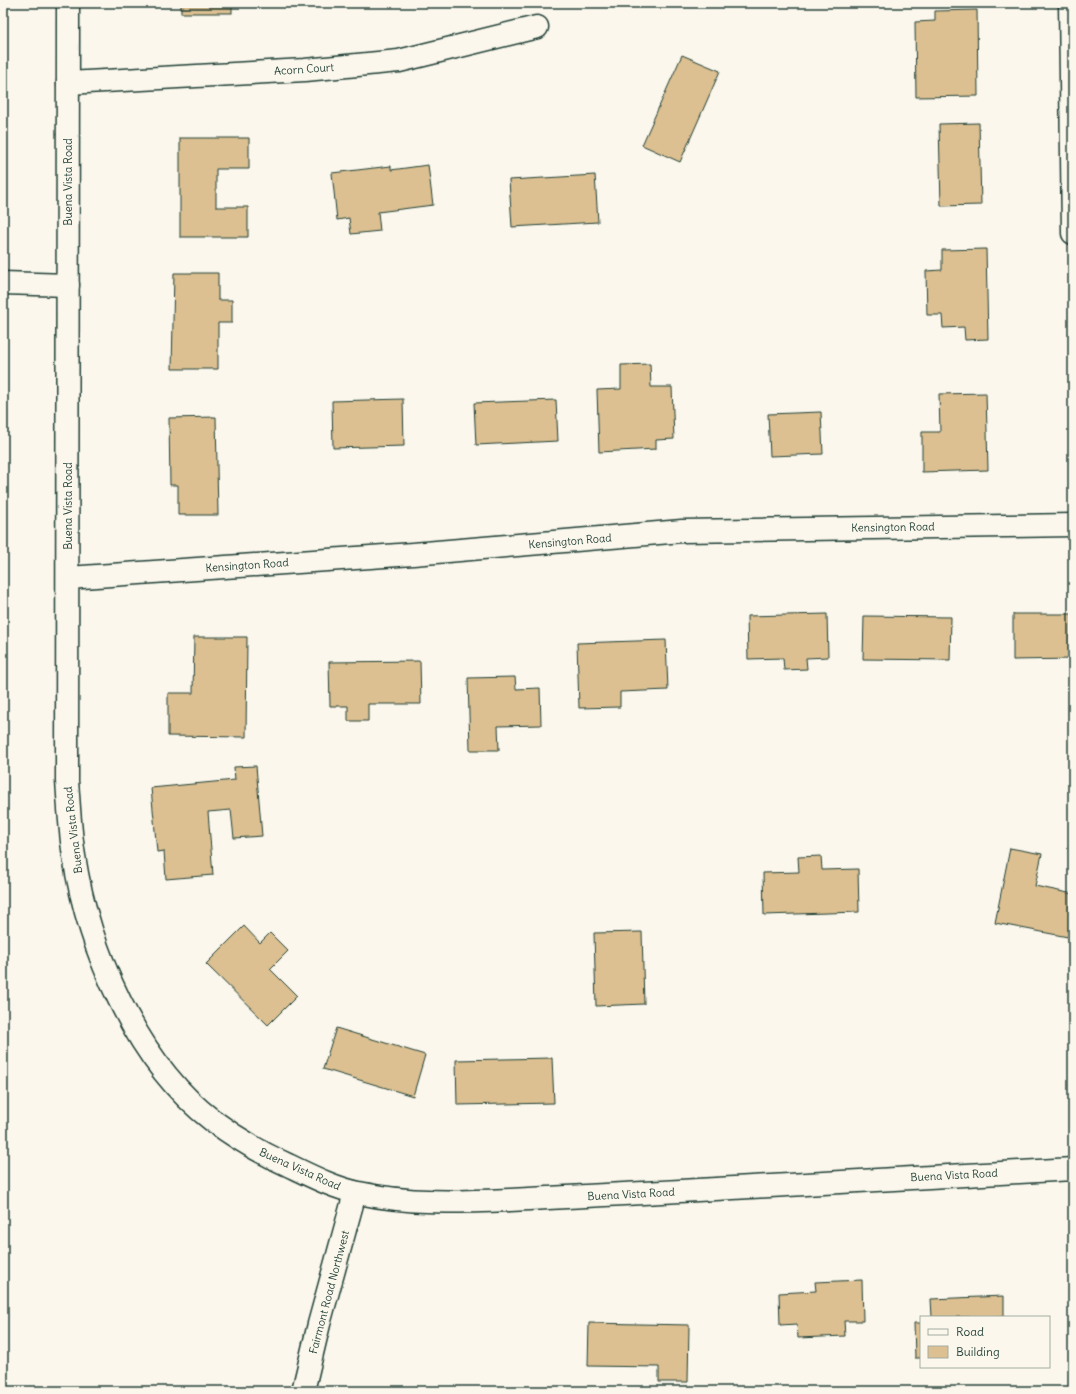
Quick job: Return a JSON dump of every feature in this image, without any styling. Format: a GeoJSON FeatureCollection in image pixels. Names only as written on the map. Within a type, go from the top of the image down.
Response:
{"type":"FeatureCollection","features":[{"type":"Feature","properties":{"kind":"street","name":"Buena Vista Road"},"geometry":{"type":"LineString","coordinates":[[68,3],[67,781],[73,856],[87,917],[104,966],[122,1005],[151,1055],[175,1084],[210,1119],[263,1154],[319,1180],[355,1193],[437,1203],[1073,1169]]}},
{"type":"Feature","properties":{"kind":"street"},"geometry":{"type":"LineString","coordinates":[[1070,3],[1073,233]]}},
{"type":"Feature","properties":{"kind":"street","name":"Acorn Court"},"geometry":{"type":"LineString","coordinates":[[68,83],[306,70],[399,61],[537,27]]}},
{"type":"Feature","properties":{"kind":"street"},"geometry":{"type":"LineString","coordinates":[[3,283],[68,285]]}},
{"type":"Feature","properties":{"kind":"street","name":"Kensington Road"},"geometry":{"type":"LineString","coordinates":[[68,578],[414,554],[682,531],[1073,525]]}},
{"type":"Feature","properties":{"kind":"street","name":"Fairmont Road Northwest"},"geometry":{"type":"LineString","coordinates":[[304,1391],[319,1324],[355,1193]]}},
{"type":"Feature","properties":{"kind":"building"},"geometry":{"type":"Polygon","coordinates":[[[181,3],[232,3],[232,13],[181,13],[181,3]]]}},
{"type":"Feature","properties":{"kind":"building"},"geometry":{"type":"Polygon","coordinates":[[[977,10],[978,96],[916,97],[915,22],[935,21],[935,11],[977,10]]]}},
{"type":"Feature","properties":{"kind":"building"},"geometry":{"type":"Polygon","coordinates":[[[682,55],[720,71],[680,162],[642,145],[682,55]]]}},
{"type":"Feature","properties":{"kind":"building"},"geometry":{"type":"Polygon","coordinates":[[[979,123],[981,205],[941,206],[939,124],[979,123]]]}},
{"type":"Feature","properties":{"kind":"building"},"geometry":{"type":"Polygon","coordinates":[[[180,138],[249,138],[249,169],[216,169],[216,207],[248,207],[248,237],[180,237],[180,138]]]}},
{"type":"Feature","properties":{"kind":"building"},"geometry":{"type":"Polygon","coordinates":[[[428,165],[433,205],[378,212],[380,231],[351,234],[349,218],[337,220],[332,173],[391,166],[391,170],[428,165]]]}},
{"type":"Feature","properties":{"kind":"building"},"geometry":{"type":"Polygon","coordinates":[[[595,175],[598,222],[512,227],[509,180],[595,175]]]}},
{"type":"Feature","properties":{"kind":"building"},"geometry":{"type":"Polygon","coordinates":[[[986,249],[988,339],[965,340],[964,327],[943,328],[942,315],[927,315],[926,271],[942,270],[942,250],[986,249]]]}},
{"type":"Feature","properties":{"kind":"building"},"geometry":{"type":"Polygon","coordinates":[[[174,273],[218,273],[218,300],[232,300],[232,323],[218,323],[218,369],[172,369],[174,273]]]}},
{"type":"Feature","properties":{"kind":"building"},"geometry":{"type":"Polygon","coordinates":[[[650,364],[651,387],[672,387],[674,439],[656,440],[656,449],[599,452],[597,390],[621,389],[621,365],[650,364]]]}},
{"type":"Feature","properties":{"kind":"building"},"geometry":{"type":"Polygon","coordinates":[[[986,393],[988,470],[922,472],[922,432],[940,432],[939,394],[986,393]]]}},
{"type":"Feature","properties":{"kind":"building"},"geometry":{"type":"Polygon","coordinates":[[[403,399],[404,446],[333,448],[332,401],[403,399]]]}},
{"type":"Feature","properties":{"kind":"building"},"geometry":{"type":"Polygon","coordinates":[[[556,400],[558,441],[476,445],[474,403],[556,400]]]}},
{"type":"Feature","properties":{"kind":"building"},"geometry":{"type":"Polygon","coordinates":[[[821,412],[823,454],[770,456],[768,414],[821,412]]]}},
{"type":"Feature","properties":{"kind":"building"},"geometry":{"type":"Polygon","coordinates":[[[216,417],[218,515],[178,515],[178,485],[170,485],[169,418],[216,417]]]}},
{"type":"Feature","properties":{"kind":"building"},"geometry":{"type":"Polygon","coordinates":[[[827,614],[828,657],[806,658],[807,669],[784,670],[783,658],[748,659],[747,616],[827,614]]]}},
{"type":"Feature","properties":{"kind":"building"},"geometry":{"type":"Polygon","coordinates":[[[1013,614],[1073,614],[1073,659],[1013,660],[1013,614]]]}},
{"type":"Feature","properties":{"kind":"building"},"geometry":{"type":"Polygon","coordinates":[[[864,616],[951,617],[950,660],[863,659],[864,616]]]}},
{"type":"Feature","properties":{"kind":"building"},"geometry":{"type":"Polygon","coordinates":[[[194,637],[247,637],[246,737],[168,736],[168,693],[193,693],[194,637]]]}},
{"type":"Feature","properties":{"kind":"building"},"geometry":{"type":"Polygon","coordinates":[[[666,640],[668,690],[620,692],[620,707],[579,708],[577,643],[666,640]]]}},
{"type":"Feature","properties":{"kind":"building"},"geometry":{"type":"Polygon","coordinates":[[[420,661],[421,704],[368,704],[368,721],[348,721],[348,706],[330,706],[329,662],[420,661]]]}},
{"type":"Feature","properties":{"kind":"building"},"geometry":{"type":"Polygon","coordinates":[[[515,677],[516,689],[540,688],[541,725],[498,726],[499,750],[470,750],[468,678],[515,677]]]}},
{"type":"Feature","properties":{"kind":"building"},"geometry":{"type":"Polygon","coordinates":[[[256,766],[262,836],[234,838],[231,810],[208,812],[213,875],[166,879],[164,851],[157,852],[151,788],[235,780],[234,767],[256,766]]]}},
{"type":"Feature","properties":{"kind":"building"},"geometry":{"type":"Polygon","coordinates":[[[1010,848],[1042,854],[1035,886],[1073,894],[1073,938],[995,923],[1010,848]]]}},
{"type":"Feature","properties":{"kind":"building"},"geometry":{"type":"Polygon","coordinates":[[[821,856],[822,870],[858,869],[859,912],[764,915],[763,873],[799,872],[798,857],[821,856]]]}},
{"type":"Feature","properties":{"kind":"building"},"geometry":{"type":"Polygon","coordinates":[[[244,926],[260,943],[270,933],[288,951],[270,969],[297,996],[268,1025],[206,964],[244,926]]]}},
{"type":"Feature","properties":{"kind":"building"},"geometry":{"type":"Polygon","coordinates":[[[642,932],[644,1004],[596,1006],[594,933],[642,932]]]}},
{"type":"Feature","properties":{"kind":"building"},"geometry":{"type":"Polygon","coordinates":[[[336,1028],[425,1055],[413,1096],[323,1069],[336,1028]]]}},
{"type":"Feature","properties":{"kind":"building"},"geometry":{"type":"Polygon","coordinates":[[[552,1058],[554,1103],[457,1105],[456,1060],[552,1058]]]}},
{"type":"Feature","properties":{"kind":"building"},"geometry":{"type":"Polygon","coordinates":[[[862,1280],[863,1321],[844,1321],[845,1336],[798,1338],[797,1324],[780,1325],[779,1293],[816,1291],[815,1282],[862,1280]]]}},
{"type":"Feature","properties":{"kind":"building"},"geometry":{"type":"Polygon","coordinates":[[[1004,1296],[1004,1316],[932,1316],[931,1299],[1004,1296]]]}},
{"type":"Feature","properties":{"kind":"building"},"geometry":{"type":"Polygon","coordinates":[[[589,1323],[689,1325],[688,1382],[659,1382],[659,1367],[588,1366],[589,1323]]]}},
{"type":"Feature","properties":{"kind":"building"},"geometry":{"type":"Polygon","coordinates":[[[914,1323],[920,1323],[920,1358],[915,1358],[914,1323]]]}}]}
